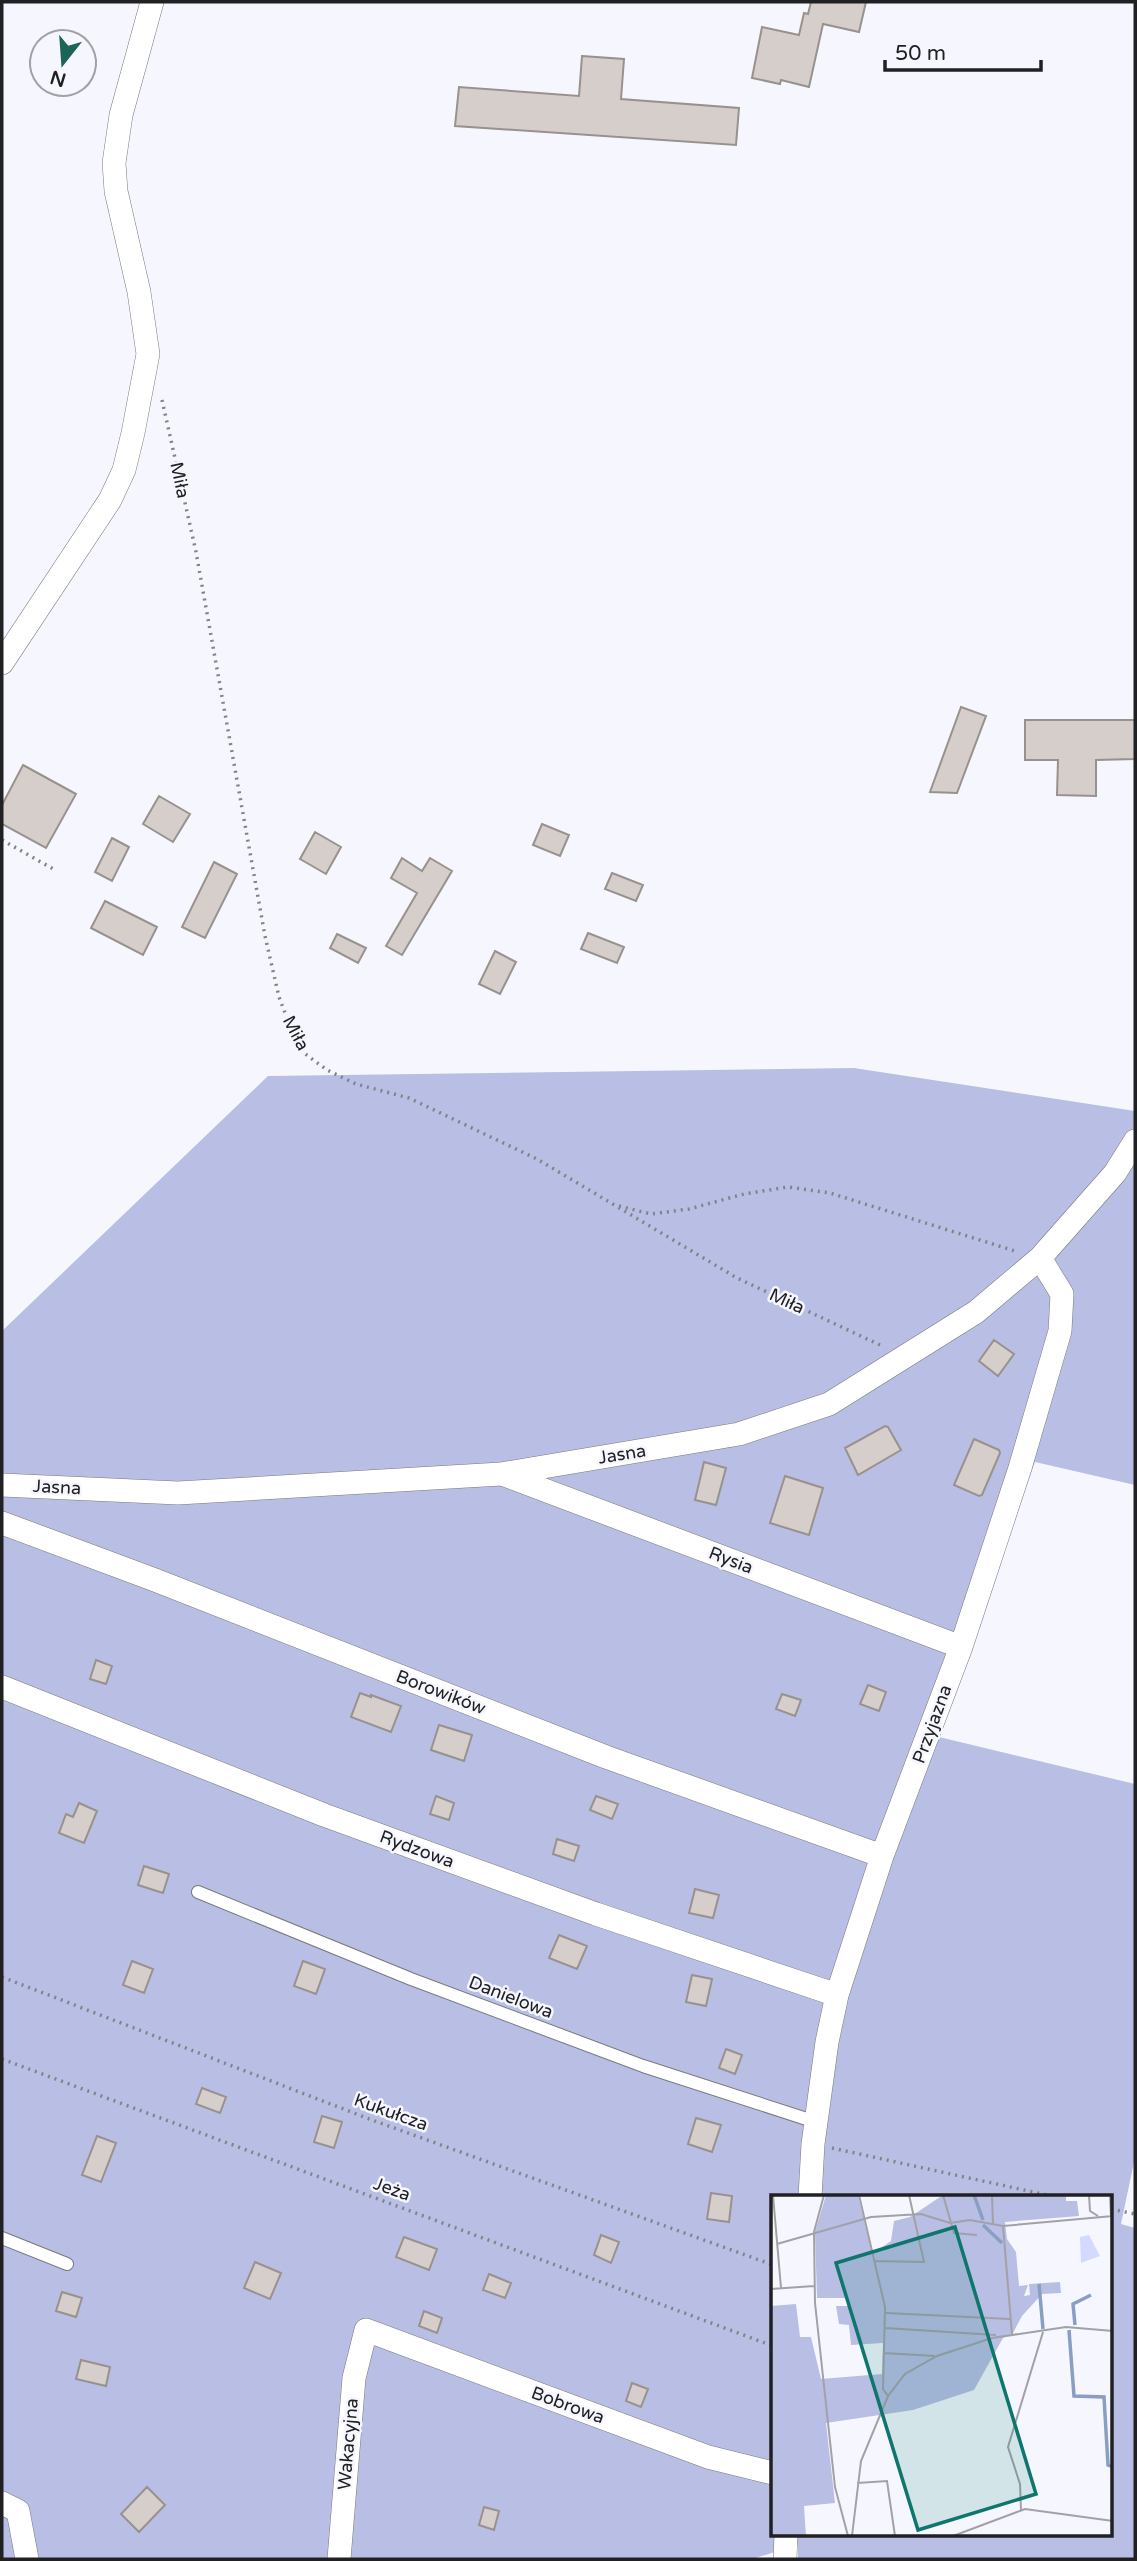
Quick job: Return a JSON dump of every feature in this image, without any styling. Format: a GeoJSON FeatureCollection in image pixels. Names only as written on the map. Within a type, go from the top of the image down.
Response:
{"type":"FeatureCollection","features":[{"type":"Feature","properties":{"kind":"street"},"geometry":{"type":"LineString","coordinates":[[2,663],[110,500],[124,470],[133,433],[148,354],[139,292],[116,191],[114,163],[121,115],[152,2]]}},
{"type":"Feature","properties":{"kind":"street","name":"Jasna"},"geometry":{"type":"LineString","coordinates":[[2,1485],[178,1493],[501,1474],[739,1434],[829,1404],[976,1312],[1040,1258],[1115,1172],[1135,1141]]}},
{"type":"Feature","properties":{"kind":"street","name":"Przyjazna"},"geometry":{"type":"LineString","coordinates":[[810,2195],[827,2042],[837,1995],[883,1856],[961,1647],[1020,1468],[1060,1331],[1062,1294],[1040,1258]]}},
{"type":"Feature","properties":{"kind":"street","name":"Rysia"},"geometry":{"type":"LineString","coordinates":[[501,1474],[961,1647]]}},
{"type":"Feature","properties":{"kind":"street","name":"Borowików"},"geometry":{"type":"LineString","coordinates":[[2,1523],[155,1580],[606,1757],[883,1856]]}},
{"type":"Feature","properties":{"kind":"street","name":"Rydzowa"},"geometry":{"type":"LineString","coordinates":[[2,1688],[324,1815],[596,1914],[837,1995]]}},
{"type":"Feature","properties":{"kind":"street","name":"Bobrowa"},"geometry":{"type":"LineString","coordinates":[[366,2330],[708,2457],[771,2473]]}},
{"type":"Feature","properties":{"kind":"street","name":"Wakacyjna"},"geometry":{"type":"LineString","coordinates":[[339,2559],[354,2378],[366,2330]]}},
{"type":"Feature","properties":{"kind":"street"},"geometry":{"type":"LineString","coordinates":[[2,2503],[18,2511],[27,2559]]}},
{"type":"Feature","properties":{"kind":"street"},"geometry":{"type":"LineString","coordinates":[[785,2559],[786,2536]]}},
{"type":"Feature","properties":{"kind":"lane","name":"Danielowa"},"geometry":{"type":"LineString","coordinates":[[198,1892],[411,1979],[815,2133]]}},
{"type":"Feature","properties":{"kind":"lane"},"geometry":{"type":"LineString","coordinates":[[2,2238],[67,2264]]}},
{"type":"Feature","properties":{"kind":"path","name":"Miła"},"geometry":{"type":"LineString","coordinates":[[160,392],[196,552],[265,936],[279,997],[304,1053],[327,1070],[356,1084],[409,1098],[537,1158],[737,1278],[905,1357]]}},
{"type":"Feature","properties":{"kind":"path"},"geometry":{"type":"LineString","coordinates":[[2,840],[54,870]]}},
{"type":"Feature","properties":{"kind":"path"},"geometry":{"type":"LineString","coordinates":[[612,1205],[651,1214],[689,1209],[744,1194],[788,1187],[830,1193],[1040,1258]]}},
{"type":"Feature","properties":{"kind":"path","name":"Kukułcza"},"geometry":{"type":"LineString","coordinates":[[2,1978],[372,2120],[771,2264]]}},
{"type":"Feature","properties":{"kind":"path","name":"Jeża"},"geometry":{"type":"LineString","coordinates":[[2,2059],[771,2345]]}},
{"type":"Feature","properties":{"kind":"path"},"geometry":{"type":"LineString","coordinates":[[815,2133],[1048,2195]]}},
{"type":"Feature","properties":{"kind":"path"},"geometry":{"type":"LineString","coordinates":[[1112,2209],[1135,2214]]}},
{"type":"Feature","properties":{"kind":"shaded area"},"geometry":{"type":"Polygon","coordinates":[[[854,1068],[1135,1111],[1135,1485],[1035,1462],[935,1736],[1135,1784],[1135,2157],[1121,2224],[1135,2228],[1135,2559],[798,2559],[798,2545],[752,2559],[2,2559],[2,1331],[268,1076],[854,1068]]]}},
{"type":"Feature","properties":{"kind":"building"},"geometry":{"type":"Polygon","coordinates":[[[811,2],[866,2],[859,32],[823,24],[809,87],[781,80],[780,84],[752,78],[762,27],[799,35],[804,13],[808,14],[811,2]]]}},
{"type":"Feature","properties":{"kind":"building"},"geometry":{"type":"Polygon","coordinates":[[[582,56],[624,59],[621,99],[739,108],[736,145],[455,126],[459,87],[579,96],[582,56]]]}},
{"type":"Feature","properties":{"kind":"building"},"geometry":{"type":"Polygon","coordinates":[[[961,707],[986,716],[957,793],[930,792],[961,707]]]}},
{"type":"Feature","properties":{"kind":"building"},"geometry":{"type":"Polygon","coordinates":[[[1025,720],[1135,720],[1135,759],[1096,760],[1096,796],[1057,795],[1058,760],[1025,760],[1025,720]]]}},
{"type":"Feature","properties":{"kind":"building"},"geometry":{"type":"Polygon","coordinates":[[[23,765],[76,794],[46,848],[2,824],[2,805],[23,765]]]}},
{"type":"Feature","properties":{"kind":"building"},"geometry":{"type":"Polygon","coordinates":[[[159,796],[190,814],[173,842],[143,824],[159,796]]]}},
{"type":"Feature","properties":{"kind":"building"},"geometry":{"type":"Polygon","coordinates":[[[542,824],[569,835],[560,856],[533,845],[542,824]]]}},
{"type":"Feature","properties":{"kind":"building"},"geometry":{"type":"Polygon","coordinates":[[[315,832],[341,847],[326,874],[300,859],[315,832]]]}},
{"type":"Feature","properties":{"kind":"building"},"geometry":{"type":"Polygon","coordinates":[[[112,838],[129,847],[112,881],[95,872],[112,838]]]}},
{"type":"Feature","properties":{"kind":"building"},"geometry":{"type":"Polygon","coordinates":[[[402,858],[422,871],[430,858],[452,871],[402,955],[386,946],[417,893],[391,878],[402,858]]]}},
{"type":"Feature","properties":{"kind":"building"},"geometry":{"type":"Polygon","coordinates":[[[214,862],[237,874],[205,938],[182,927],[214,862]]]}},
{"type":"Feature","properties":{"kind":"building"},"geometry":{"type":"Polygon","coordinates":[[[612,873],[643,885],[636,901],[605,889],[612,873]]]}},
{"type":"Feature","properties":{"kind":"building"},"geometry":{"type":"Polygon","coordinates":[[[105,901],[157,927],[143,955],[91,928],[105,901]]]}},
{"type":"Feature","properties":{"kind":"building"},"geometry":{"type":"Polygon","coordinates":[[[588,933],[624,947],[617,963],[581,949],[588,933]]]}},
{"type":"Feature","properties":{"kind":"building"},"geometry":{"type":"Polygon","coordinates":[[[337,934],[366,948],[358,963],[330,948],[337,934]]]}},
{"type":"Feature","properties":{"kind":"building"},"geometry":{"type":"Polygon","coordinates":[[[495,951],[516,962],[500,994],[479,984],[495,951]]]}},
{"type":"Feature","properties":{"kind":"building"},"geometry":{"type":"Polygon","coordinates":[[[994,1340],[1014,1354],[998,1376],[979,1361],[994,1340]]]}},
{"type":"Feature","properties":{"kind":"building"},"geometry":{"type":"Polygon","coordinates":[[[885,1426],[901,1450],[858,1475],[845,1448],[885,1426]]]}},
{"type":"Feature","properties":{"kind":"building"},"geometry":{"type":"Polygon","coordinates":[[[974,1439],[999,1450],[1000,1453],[982,1495],[979,1496],[954,1485],[974,1439]]]}},
{"type":"Feature","properties":{"kind":"building"},"geometry":{"type":"Polygon","coordinates":[[[704,1462],[726,1468],[716,1505],[695,1500],[704,1462]]]}},
{"type":"Feature","properties":{"kind":"building"},"geometry":{"type":"Polygon","coordinates":[[[785,1476],[823,1488],[809,1535],[770,1523],[785,1476]]]}},
{"type":"Feature","properties":{"kind":"building"},"geometry":{"type":"Polygon","coordinates":[[[96,1660],[112,1666],[106,1684],[90,1679],[96,1660]]]}},
{"type":"Feature","properties":{"kind":"building"},"geometry":{"type":"Polygon","coordinates":[[[868,1685],[886,1692],[879,1711],[860,1704],[868,1685]]]}},
{"type":"Feature","properties":{"kind":"building"},"geometry":{"type":"Polygon","coordinates":[[[360,1693],[401,1706],[391,1732],[351,1717],[360,1693]]]}},
{"type":"Feature","properties":{"kind":"building"},"geometry":{"type":"Polygon","coordinates":[[[782,1694],[801,1700],[795,1716],[776,1709],[782,1694]]]}},
{"type":"Feature","properties":{"kind":"building"},"geometry":{"type":"Polygon","coordinates":[[[439,1725],[472,1735],[464,1761],[431,1750],[439,1725]]]}},
{"type":"Feature","properties":{"kind":"building"},"geometry":{"type":"Polygon","coordinates":[[[436,1796],[454,1803],[449,1820],[430,1814],[436,1796]]]}},
{"type":"Feature","properties":{"kind":"building"},"geometry":{"type":"Polygon","coordinates":[[[596,1796],[618,1804],[612,1819],[590,1810],[596,1796]]]}},
{"type":"Feature","properties":{"kind":"building"},"geometry":{"type":"Polygon","coordinates":[[[79,1803],[97,1811],[84,1843],[59,1833],[66,1814],[73,1817],[79,1803]]]}},
{"type":"Feature","properties":{"kind":"building"},"geometry":{"type":"Polygon","coordinates":[[[557,1839],[579,1846],[574,1861],[553,1854],[557,1839]]]}},
{"type":"Feature","properties":{"kind":"building"},"geometry":{"type":"Polygon","coordinates":[[[144,1866],[169,1874],[163,1893],[138,1885],[144,1866]]]}},
{"type":"Feature","properties":{"kind":"building"},"geometry":{"type":"Polygon","coordinates":[[[695,1889],[719,1895],[713,1918],[689,1913],[695,1889]]]}},
{"type":"Feature","properties":{"kind":"building"},"geometry":{"type":"Polygon","coordinates":[[[559,1935],[587,1946],[577,1969],[549,1958],[559,1935]]]}},
{"type":"Feature","properties":{"kind":"building"},"geometry":{"type":"Polygon","coordinates":[[[132,1961],[153,1969],[144,1993],[123,1985],[132,1961]]]}},
{"type":"Feature","properties":{"kind":"building"},"geometry":{"type":"Polygon","coordinates":[[[303,1961],[325,1969],[316,1994],[294,1986],[303,1961]]]}},
{"type":"Feature","properties":{"kind":"building"},"geometry":{"type":"Polygon","coordinates":[[[692,1975],[712,1979],[706,2006],[686,2002],[692,1975]]]}},
{"type":"Feature","properties":{"kind":"building"},"geometry":{"type":"Polygon","coordinates":[[[726,2049],[742,2055],[735,2074],[719,2068],[726,2049]]]}},
{"type":"Feature","properties":{"kind":"building"},"geometry":{"type":"Polygon","coordinates":[[[202,2088],[226,2097],[220,2113],[196,2104],[202,2088]]]}},
{"type":"Feature","properties":{"kind":"building"},"geometry":{"type":"Polygon","coordinates":[[[322,2116],[342,2122],[334,2148],[314,2142],[322,2116]]]}},
{"type":"Feature","properties":{"kind":"building"},"geometry":{"type":"Polygon","coordinates":[[[696,2118],[721,2125],[712,2152],[688,2144],[696,2118]]]}},
{"type":"Feature","properties":{"kind":"building"},"geometry":{"type":"Polygon","coordinates":[[[97,2136],[116,2143],[101,2182],[82,2175],[97,2136]]]}},
{"type":"Feature","properties":{"kind":"building"},"geometry":{"type":"Polygon","coordinates":[[[711,2193],[732,2196],[729,2222],[707,2219],[711,2193]]]}},
{"type":"Feature","properties":{"kind":"building"},"geometry":{"type":"Polygon","coordinates":[[[601,2235],[619,2242],[611,2263],[594,2255],[601,2235]]]}},
{"type":"Feature","properties":{"kind":"building"},"geometry":{"type":"Polygon","coordinates":[[[404,2237],[437,2249],[429,2270],[396,2257],[404,2237]]]}},
{"type":"Feature","properties":{"kind":"building"},"geometry":{"type":"Polygon","coordinates":[[[255,2262],[281,2273],[270,2299],[244,2288],[255,2262]]]}},
{"type":"Feature","properties":{"kind":"building"},"geometry":{"type":"Polygon","coordinates":[[[489,2274],[511,2283],[505,2298],[483,2290],[489,2274]]]}},
{"type":"Feature","properties":{"kind":"building"},"geometry":{"type":"Polygon","coordinates":[[[62,2292],[82,2298],[76,2317],[56,2311],[62,2292]]]}},
{"type":"Feature","properties":{"kind":"building"},"geometry":{"type":"Polygon","coordinates":[[[424,2311],[442,2318],[437,2333],[419,2326],[424,2311]]]}},
{"type":"Feature","properties":{"kind":"building"},"geometry":{"type":"Polygon","coordinates":[[[81,2360],[110,2367],[106,2386],[76,2379],[81,2360]]]}},
{"type":"Feature","properties":{"kind":"building"},"geometry":{"type":"Polygon","coordinates":[[[632,2383],[648,2389],[641,2407],[626,2401],[632,2383]]]}},
{"type":"Feature","properties":{"kind":"building"},"geometry":{"type":"Polygon","coordinates":[[[147,2487],[165,2505],[139,2532],[121,2514],[147,2487]]]}},
{"type":"Feature","properties":{"kind":"building"},"geometry":{"type":"Polygon","coordinates":[[[484,2507],[499,2511],[494,2530],[479,2525],[484,2507]]]}}]}
